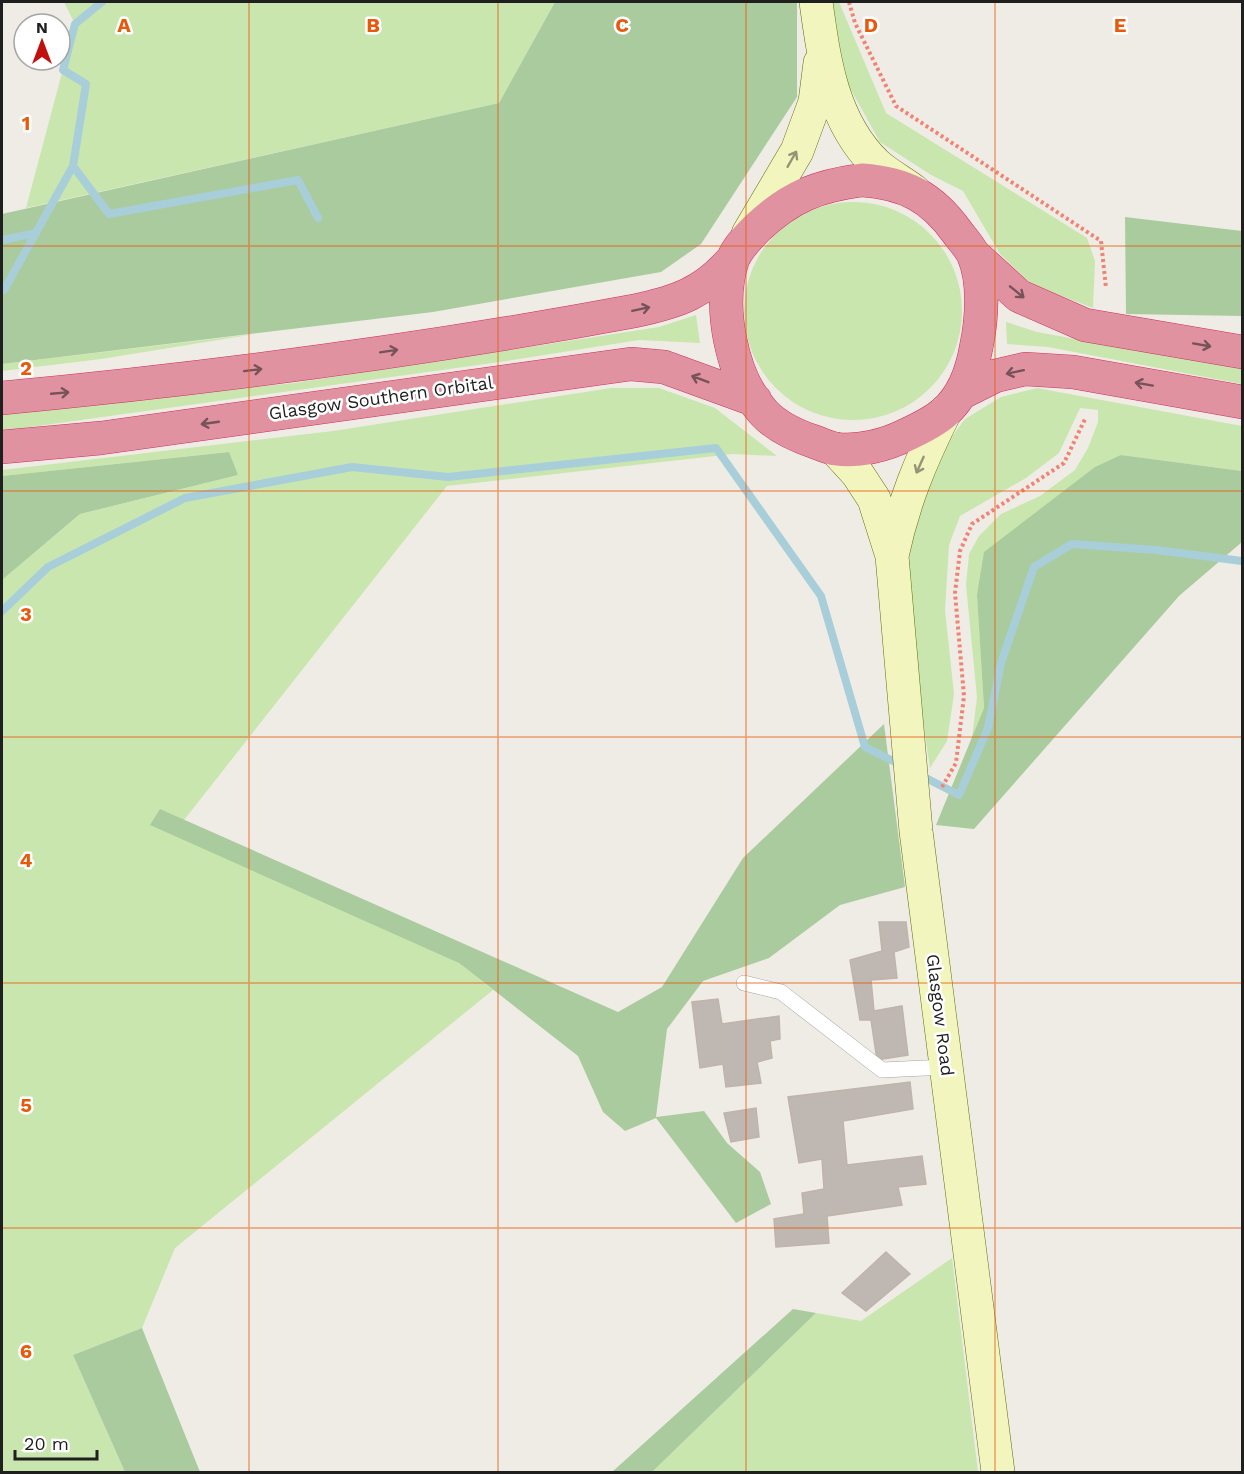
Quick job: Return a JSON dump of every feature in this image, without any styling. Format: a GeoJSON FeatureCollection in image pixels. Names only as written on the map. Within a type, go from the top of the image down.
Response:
{"type":"FeatureCollection","features":[{"type":"Feature","properties":{"kind":"highway"},"geometry":{"type":"LineString","coordinates":[[2,398],[331,360],[634,311],[669,303],[688,296],[714,280],[774,212],[794,199],[816,188],[862,180],[887,181],[916,192],[936,207],[973,254],[1018,296],[1085,325],[1242,352]]}},
{"type":"Feature","properties":{"kind":"highway"},"geometry":{"type":"LineString","coordinates":[[737,252],[727,295],[730,336],[736,364],[755,400],[764,412],[779,425],[803,438],[836,449],[864,448],[894,441],[917,430],[994,376],[1025,369],[1073,372],[1242,402]]}},
{"type":"Feature","properties":{"kind":"highway"},"geometry":{"type":"LineString","coordinates":[[953,403],[973,364],[979,333],[980,291],[973,254]]}},
{"type":"Feature","properties":{"kind":"highway","name":"Glasgow Southern Orbital"},"geometry":{"type":"LineString","coordinates":[[2,447],[101,438],[631,364],[664,367],[755,400]]}},
{"type":"Feature","properties":{"kind":"main road"},"geometry":{"type":"LineString","coordinates":[[816,2],[822,46],[836,105],[858,145],[878,166],[916,192]]}},
{"type":"Feature","properties":{"kind":"main road"},"geometry":{"type":"LineString","coordinates":[[737,252],[797,151],[815,102],[822,46]]}},
{"type":"Feature","properties":{"kind":"main road","name":"Glasgow Road"},"geometry":{"type":"LineString","coordinates":[[892,556],[906,499],[926,450],[953,403]]}},
{"type":"Feature","properties":{"kind":"main road","name":"Glasgow Road"},"geometry":{"type":"LineString","coordinates":[[836,449],[857,473],[874,499],[892,556],[916,831],[998,1473]]}},
{"type":"Feature","properties":{"kind":"lane"},"geometry":{"type":"LineString","coordinates":[[744,983],[781,992],[882,1070],[946,1066]]}},
{"type":"Feature","properties":{"kind":"path"},"geometry":{"type":"LineString","coordinates":[[849,2],[855,22],[896,106],[1101,241],[1106,288]]}},
{"type":"Feature","properties":{"kind":"path"},"geometry":{"type":"LineString","coordinates":[[939,792],[956,763],[964,696],[956,593],[960,551],[972,524],[1064,463],[1086,417]]}},
{"type":"Feature","properties":{"kind":"green space"},"geometry":{"type":"Polygon","coordinates":[[[64,2],[555,2],[499,103],[26,208],[62,72],[72,72],[72,35],[75,24],[72,12],[69,12],[64,2]]]}},
{"type":"Feature","properties":{"kind":"green space"},"geometry":{"type":"Polygon","coordinates":[[[555,2],[797,2],[797,97],[701,244],[661,272],[433,312],[2,364],[2,214],[499,103],[555,2]]]}},
{"type":"Feature","properties":{"kind":"green space"},"geometry":{"type":"Polygon","coordinates":[[[832,2],[839,2],[886,113],[1087,238],[1095,261],[1093,308],[1032,285],[1000,254],[963,191],[931,175],[880,142],[846,81],[832,2]]]}},
{"type":"Feature","properties":{"kind":"green space"},"geometry":{"type":"Polygon","coordinates":[[[864,202],[895,210],[914,220],[930,234],[944,250],[954,269],[962,300],[962,322],[954,353],[944,372],[930,388],[914,402],[895,412],[864,420],[842,420],[811,412],[792,402],[762,372],[752,353],[746,332],[744,300],[752,269],[762,250],[792,220],[811,210],[832,204],[864,202]]]}},
{"type":"Feature","properties":{"kind":"green space"},"geometry":{"type":"Polygon","coordinates":[[[1125,217],[1242,231],[1242,316],[1126,314],[1125,217]]]}},
{"type":"Feature","properties":{"kind":"green space"},"geometry":{"type":"Polygon","coordinates":[[[696,315],[700,343],[639,340],[507,361],[2,431],[2,414],[294,383],[659,327],[696,315]]]}},
{"type":"Feature","properties":{"kind":"green space"},"geometry":{"type":"Polygon","coordinates":[[[1006,322],[1037,332],[1242,369],[1242,384],[1048,347],[1007,344],[1006,322]]]}},
{"type":"Feature","properties":{"kind":"green space"},"geometry":{"type":"Polygon","coordinates":[[[255,334],[101,359],[2,371],[2,364],[255,334]]]}},
{"type":"Feature","properties":{"kind":"green space"},"geometry":{"type":"Polygon","coordinates":[[[611,388],[659,388],[715,408],[777,456],[733,454],[447,486],[184,820],[160,809],[459,963],[493,990],[175,1248],[142,1328],[73,1355],[125,1472],[2,1472],[2,580],[80,514],[238,475],[228,452],[2,476],[2,470],[333,431],[611,388]]]}},
{"type":"Feature","properties":{"kind":"green space"},"geometry":{"type":"Polygon","coordinates":[[[1037,388],[1242,426],[1242,471],[1121,455],[977,595],[984,708],[972,738],[977,697],[966,585],[969,554],[979,536],[1001,514],[1040,496],[1075,470],[1088,448],[1098,422],[1098,410],[1080,408],[1059,453],[1026,478],[960,516],[949,545],[945,610],[954,694],[947,741],[930,768],[904,593],[917,509],[935,460],[965,419],[1001,397],[1037,388]]]}},
{"type":"Feature","properties":{"kind":"green space"},"geometry":{"type":"Polygon","coordinates":[[[229,452],[238,475],[80,514],[2,580],[2,476],[229,452]]]}},
{"type":"Feature","properties":{"kind":"green space"},"geometry":{"type":"Polygon","coordinates":[[[1121,455],[1242,471],[1242,542],[1179,596],[974,829],[936,825],[984,708],[977,595],[984,552],[1095,467],[1121,455]]]}},
{"type":"Feature","properties":{"kind":"green space"},"geometry":{"type":"Polygon","coordinates":[[[884,724],[905,887],[840,905],[769,958],[703,981],[667,1029],[656,1117],[704,1111],[727,1143],[760,1172],[771,1204],[736,1223],[656,1118],[625,1131],[603,1112],[578,1056],[459,963],[150,825],[160,809],[618,1012],[662,987],[743,858],[884,724]]]}},
{"type":"Feature","properties":{"kind":"green space"},"geometry":{"type":"Polygon","coordinates":[[[952,1258],[978,1472],[652,1472],[816,1313],[861,1321],[952,1258]]]}},
{"type":"Feature","properties":{"kind":"green space"},"geometry":{"type":"Polygon","coordinates":[[[793,1309],[816,1313],[652,1472],[612,1472],[793,1309]]]}},
{"type":"Feature","properties":{"kind":"green space"},"geometry":{"type":"Polygon","coordinates":[[[142,1328],[200,1472],[125,1472],[73,1355],[142,1328]]]}},
{"type":"Feature","properties":{"kind":"building"},"geometry":{"type":"Polygon","coordinates":[[[879,922],[906,922],[909,947],[894,952],[897,978],[871,980],[874,1011],[902,1006],[908,1055],[877,1060],[871,1020],[860,1020],[850,960],[882,951],[879,922]]]}},
{"type":"Feature","properties":{"kind":"building"},"geometry":{"type":"Polygon","coordinates":[[[718,999],[722,1024],[779,1016],[780,1039],[770,1041],[772,1058],[757,1062],[761,1083],[726,1087],[723,1064],[700,1068],[692,1002],[718,999]]]}},
{"type":"Feature","properties":{"kind":"building"},"geometry":{"type":"Polygon","coordinates":[[[910,1082],[913,1109],[843,1121],[847,1165],[922,1156],[926,1184],[898,1187],[902,1205],[827,1216],[829,1243],[776,1247],[774,1219],[804,1214],[802,1193],[824,1189],[822,1159],[799,1163],[788,1097],[910,1082]]]}},
{"type":"Feature","properties":{"kind":"building"},"geometry":{"type":"Polygon","coordinates":[[[756,1108],[759,1137],[731,1142],[724,1113],[756,1108]]]}},
{"type":"Feature","properties":{"kind":"building"},"geometry":{"type":"Polygon","coordinates":[[[886,1252],[910,1274],[866,1311],[842,1293],[886,1252]]]}},
{"type":"Feature","properties":{"kind":"waterway"},"geometry":{"type":"LineString","coordinates":[[4,290],[73,166],[86,84],[63,70],[75,24],[102,2]]}},
{"type":"Feature","properties":{"kind":"waterway"},"geometry":{"type":"LineString","coordinates":[[73,166],[109,214],[298,180],[318,218]]}},
{"type":"Feature","properties":{"kind":"waterway"},"geometry":{"type":"LineString","coordinates":[[2,240],[36,233]]}},
{"type":"Feature","properties":{"kind":"waterway"},"geometry":{"type":"LineString","coordinates":[[2,611],[48,567],[185,498],[352,467],[448,477],[716,448],[821,596],[865,747],[903,766]]}},
{"type":"Feature","properties":{"kind":"waterway"},"geometry":{"type":"LineString","coordinates":[[920,775],[959,795],[988,728],[1001,663],[1034,567],[1072,544],[1156,550],[1242,561]]}}]}
